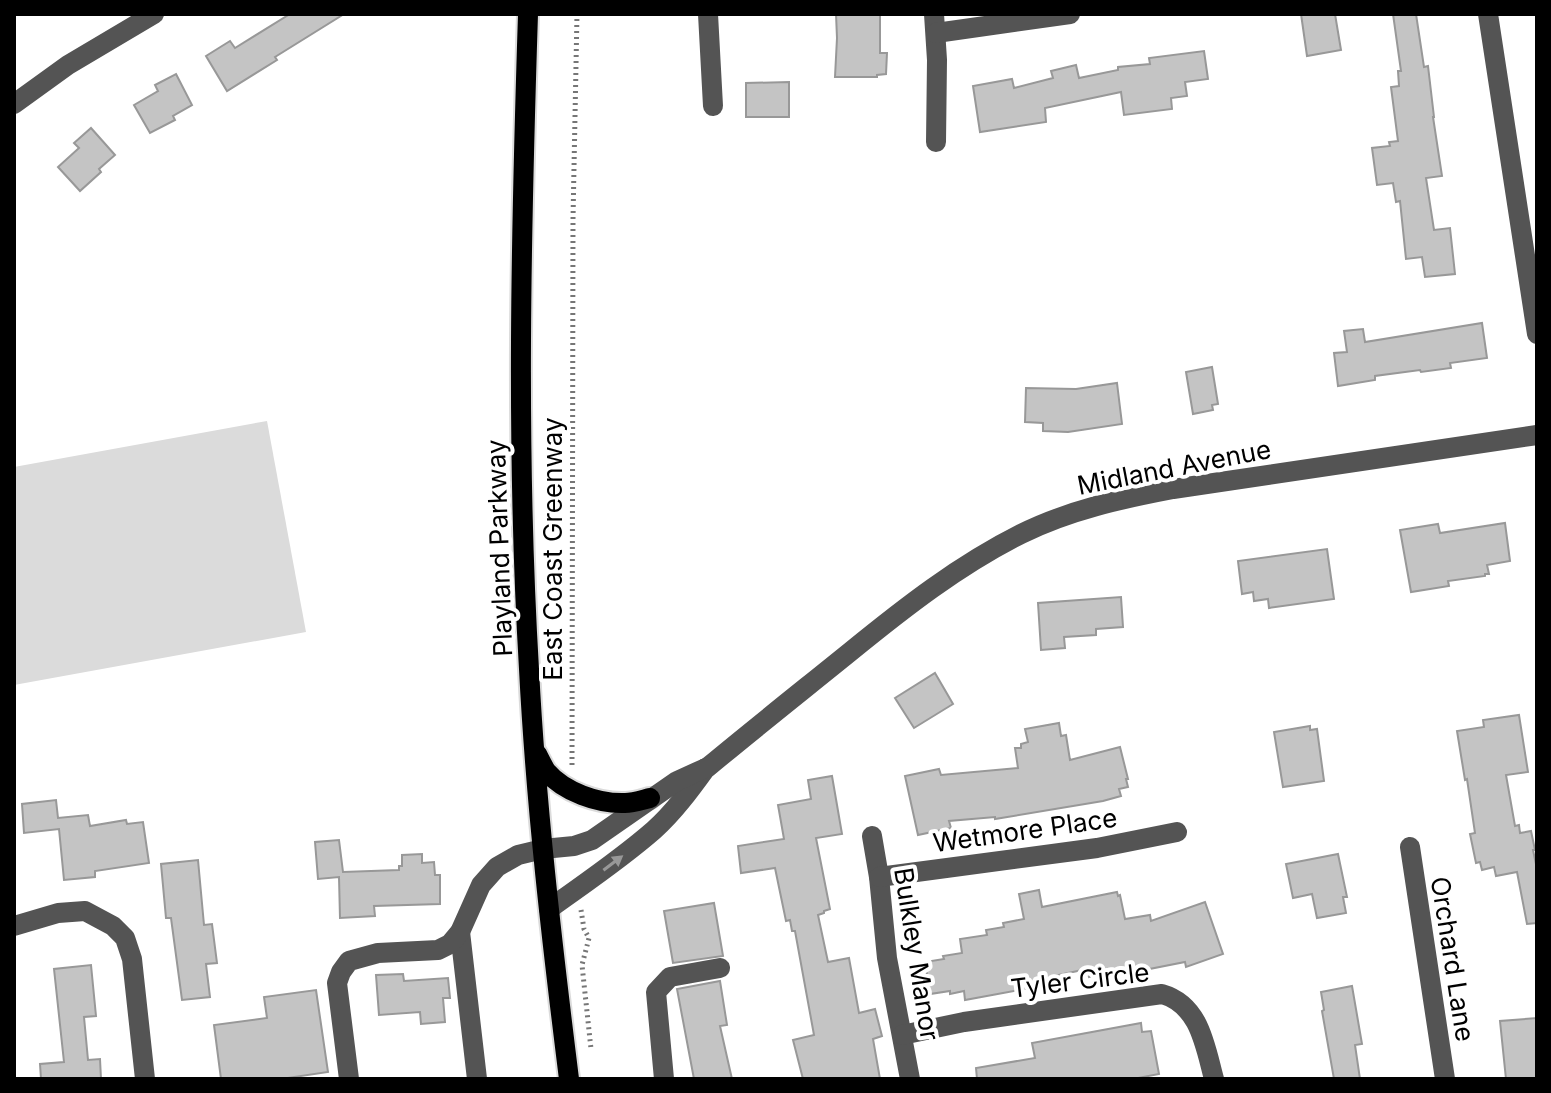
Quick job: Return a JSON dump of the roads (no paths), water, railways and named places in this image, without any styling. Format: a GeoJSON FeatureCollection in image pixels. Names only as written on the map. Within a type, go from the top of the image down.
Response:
{"type":"FeatureCollection","features":[{"type":"Feature","properties":{"kind":"main road","name":"Playland Parkway"},"geometry":{"type":"LineString","coordinates":[[528,14],[521,281],[522,471],[528,667],[543,849],[569,1079]]}},
{"type":"Feature","properties":{"kind":"main road"},"geometry":{"type":"LineString","coordinates":[[534,750],[546,770],[569,789],[600,800],[626,803],[650,798]]}},
{"type":"Feature","properties":{"kind":"street"},"geometry":{"type":"LineString","coordinates":[[14,104],[68,65],[154,14]]}},
{"type":"Feature","properties":{"kind":"street"},"geometry":{"type":"LineString","coordinates":[[708,14],[713,106]]}},
{"type":"Feature","properties":{"kind":"street"},"geometry":{"type":"LineString","coordinates":[[936,142],[935,23],[1070,14]]}},
{"type":"Feature","properties":{"kind":"street"},"geometry":{"type":"LineString","coordinates":[[1488,14],[1537,334]]}},
{"type":"Feature","properties":{"kind":"street","name":"Midland Avenue"},"geometry":{"type":"LineString","coordinates":[[549,909],[656,828],[708,767],[899,613],[982,555],[1023,533],[1068,514],[1120,499],[1537,435]]}},
{"type":"Feature","properties":{"kind":"street","name":"Midland Avenue"},"geometry":{"type":"LineString","coordinates":[[460,932],[481,885],[497,867],[518,855],[592,840],[677,781],[708,767]]}},
{"type":"Feature","properties":{"kind":"street","name":"Wetmore Place"},"geometry":{"type":"LineString","coordinates":[[879,877],[1097,848],[1177,832]]}},
{"type":"Feature","properties":{"kind":"street","name":"Bulkley Manor"},"geometry":{"type":"LineString","coordinates":[[872,836],[887,958],[910,1079]]}},
{"type":"Feature","properties":{"kind":"street","name":"Orchard Lane"},"geometry":{"type":"LineString","coordinates":[[1410,847],[1445,1079]]}},
{"type":"Feature","properties":{"kind":"street"},"geometry":{"type":"LineString","coordinates":[[14,926],[58,913],[85,911],[113,926],[125,938],[132,959],[145,1079]]}},
{"type":"Feature","properties":{"kind":"street"},"geometry":{"type":"LineString","coordinates":[[349,1079],[337,983],[349,961],[378,953],[438,950],[450,944],[460,932]]}},
{"type":"Feature","properties":{"kind":"street"},"geometry":{"type":"LineString","coordinates":[[460,932],[477,1079]]}},
{"type":"Feature","properties":{"kind":"street"},"geometry":{"type":"LineString","coordinates":[[664,1079],[656,992],[670,977],[720,968]]}},
{"type":"Feature","properties":{"kind":"street","name":"Tyler Circle"},"geometry":{"type":"LineString","coordinates":[[902,1035],[964,1022],[1162,994],[1173,997],[1195,1018],[1214,1079]]}}]}
